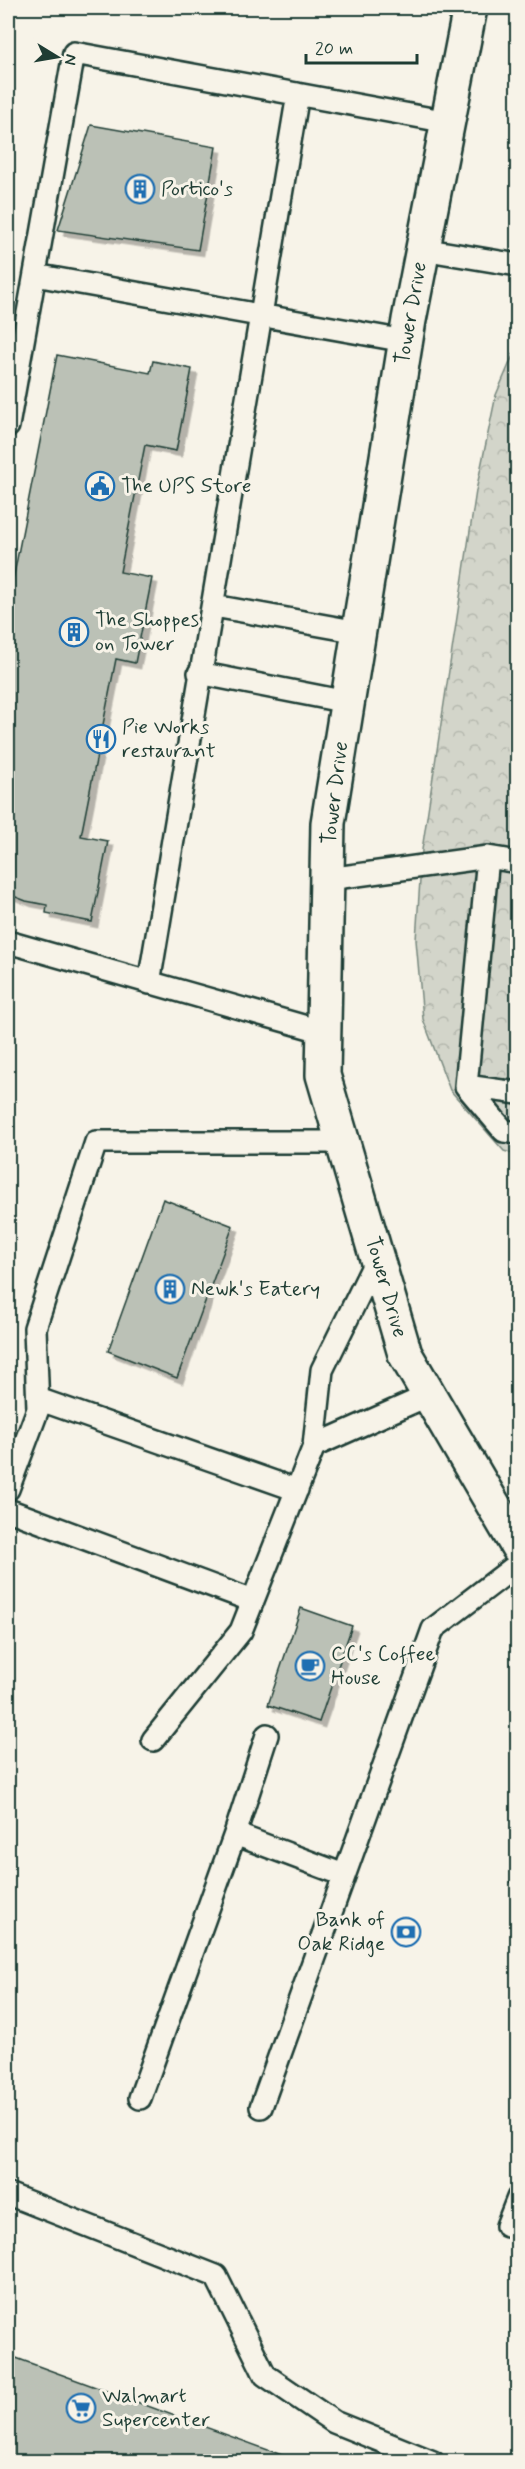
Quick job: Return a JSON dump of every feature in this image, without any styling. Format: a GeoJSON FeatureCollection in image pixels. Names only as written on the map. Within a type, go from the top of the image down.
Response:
{"type":"FeatureCollection","features":[{"type":"Feature","properties":{"kind":"street","name":"Tower Drive"},"geometry":{"type":"LineString","coordinates":[[470,8],[405,341],[328,823],[323,1075],[405,1354],[518,1547]]}},
{"type":"Feature","properties":{"kind":"lane"},"geometry":{"type":"LineString","coordinates":[[8,426],[74,53],[448,122]]}},
{"type":"Feature","properties":{"kind":"lane"},"geometry":{"type":"LineString","coordinates":[[149,983],[298,94]]}},
{"type":"Feature","properties":{"kind":"lane"},"geometry":{"type":"LineString","coordinates":[[423,249],[518,265]]}},
{"type":"Feature","properties":{"kind":"lane"},"geometry":{"type":"LineString","coordinates":[[35,275],[405,341]]}},
{"type":"Feature","properties":{"kind":"lane"},"geometry":{"type":"LineString","coordinates":[[214,606],[359,632]]}},
{"type":"Feature","properties":{"kind":"lane"},"geometry":{"type":"LineString","coordinates":[[200,673],[347,702]]}},
{"type":"Feature","properties":{"kind":"lane"},"geometry":{"type":"LineString","coordinates":[[328,879],[488,857],[518,862]]}},
{"type":"Feature","properties":{"kind":"lane"},"geometry":{"type":"LineString","coordinates":[[488,857],[466,1086],[504,1131],[518,1133]]}},
{"type":"Feature","properties":{"kind":"lane"},"geometry":{"type":"LineString","coordinates":[[8,942],[324,1032]]}},
{"type":"Feature","properties":{"kind":"lane"},"geometry":{"type":"LineString","coordinates":[[466,1086],[518,1093]]}},
{"type":"Feature","properties":{"kind":"lane"},"geometry":{"type":"LineString","coordinates":[[8,1489],[38,1409],[35,1328],[96,1142],[343,1142]]}},
{"type":"Feature","properties":{"kind":"lane"},"geometry":{"type":"LineString","coordinates":[[153,1740],[241,1631],[314,1446],[322,1370],[377,1258]]}},
{"type":"Feature","properties":{"kind":"lane"},"geometry":{"type":"LineString","coordinates":[[314,1446],[429,1395]]}},
{"type":"Feature","properties":{"kind":"lane"},"geometry":{"type":"LineString","coordinates":[[38,1399],[297,1490]]}},
{"type":"Feature","properties":{"kind":"lane"},"geometry":{"type":"LineString","coordinates":[[8,1510],[252,1601]]}},
{"type":"Feature","properties":{"kind":"lane"},"geometry":{"type":"LineString","coordinates":[[261,2107],[433,1629],[518,1564]]}},
{"type":"Feature","properties":{"kind":"lane"},"geometry":{"type":"LineString","coordinates":[[140,2097],[235,1834],[267,1735]]}},
{"type":"Feature","properties":{"kind":"lane"},"geometry":{"type":"LineString","coordinates":[[235,1834],[344,1875]]}},
{"type":"Feature","properties":{"kind":"lane"},"geometry":{"type":"LineString","coordinates":[[8,2194],[216,2276],[265,2375],[334,2422],[433,2462]]}},
{"type":"Feature","properties":{"kind":"lane"},"geometry":{"type":"LineString","coordinates":[[507,2226],[518,2198]]}},
{"type":"Feature","properties":{"kind":"green space"},"geometry":{"type":"Polygon","coordinates":[[[517,346],[517,1155],[504,1151],[450,1090],[423,1019],[416,940],[422,850],[476,491],[496,395],[517,346]]]}},
{"type":"Feature","properties":{"kind":"building","name":"Portico's"},"geometry":{"type":"Polygon","coordinates":[[[91,125],[216,147],[198,250],[58,230],[91,125]]]}},
{"type":"Feature","properties":{"kind":"building","name":"The Shoppes on Tower"},"geometry":{"type":"Polygon","coordinates":[[[57,355],[150,373],[153,361],[192,369],[176,451],[145,445],[120,572],[152,578],[135,663],[116,659],[81,836],[108,841],[92,922],[46,913],[47,905],[26,901],[8,894],[8,605],[57,355]]]}},
{"type":"Feature","properties":{"kind":"building","name":"Newk's Eatery"},"geometry":{"type":"Polygon","coordinates":[[[163,1199],[233,1226],[177,1378],[108,1351],[163,1199]]]}},
{"type":"Feature","properties":{"kind":"building","name":"CC's Coffee House"},"geometry":{"type":"Polygon","coordinates":[[[301,1608],[352,1626],[319,1722],[268,1705],[301,1608]]]}},
{"type":"Feature","properties":{"kind":"building","name":"Walmart Supercenter"},"geometry":{"type":"Polygon","coordinates":[[[8,2355],[301,2462],[8,2462],[8,2355]]]}},
{"type":"Feature","properties":{"kind":"place","name":"Portico's"},"geometry":{"type":"Point","coordinates":[140,189]}},
{"type":"Feature","properties":{"kind":"place","name":"The UPS Store"},"geometry":{"type":"Point","coordinates":[100,486]}},
{"type":"Feature","properties":{"kind":"place","name":"The Shoppes on Tower"},"geometry":{"type":"Point","coordinates":[74,632]}},
{"type":"Feature","properties":{"kind":"place","name":"Pie Works restaurant"},"geometry":{"type":"Point","coordinates":[101,739]}},
{"type":"Feature","properties":{"kind":"place","name":"Newk's Eatery"},"geometry":{"type":"Point","coordinates":[170,1289]}},
{"type":"Feature","properties":{"kind":"place","name":"CC's Coffee House"},"geometry":{"type":"Point","coordinates":[310,1666]}},
{"type":"Feature","properties":{"kind":"place","name":"Bank of Oak Ridge"},"geometry":{"type":"Point","coordinates":[406,1932]}},
{"type":"Feature","properties":{"kind":"place","name":"Walmart Supercenter"},"geometry":{"type":"Point","coordinates":[81,2408]}}]}
